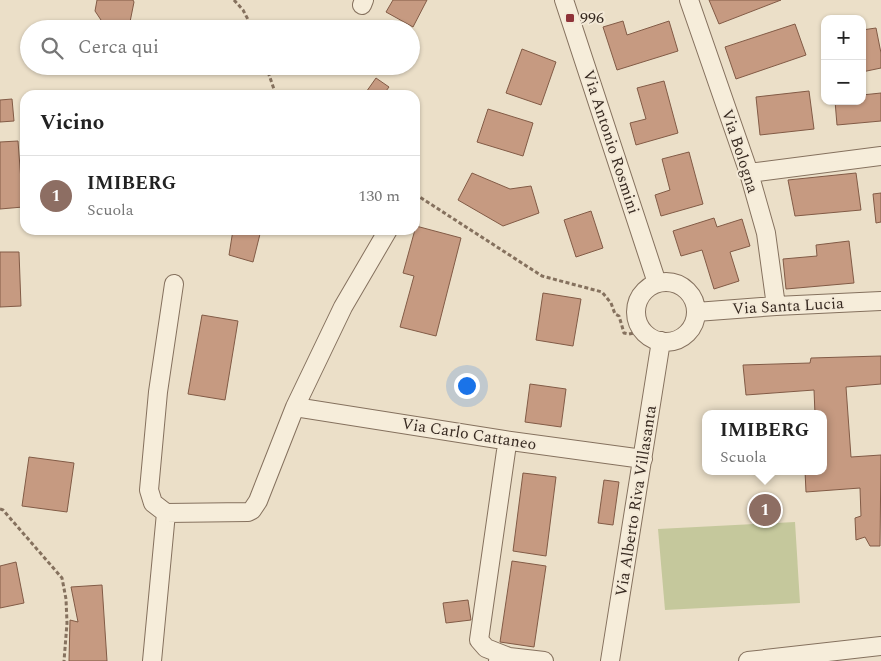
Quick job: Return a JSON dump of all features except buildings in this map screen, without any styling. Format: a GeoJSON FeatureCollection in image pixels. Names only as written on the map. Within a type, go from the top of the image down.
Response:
{"type":"FeatureCollection","features":[{"type":"Feature","properties":{"kind":"street","name":"Via Antonio Rosmini"},"geometry":{"type":"LineString","coordinates":[[564,0],[657,283]]}},
{"type":"Feature","properties":{"kind":"street","name":"Via Bologna"},"geometry":{"type":"LineString","coordinates":[[689,0],[749,174],[766,233],[776,306]]}},
{"type":"Feature","properties":{"kind":"street"},"geometry":{"type":"LineString","coordinates":[[749,174],[881,156]]}},
{"type":"Feature","properties":{"kind":"street"},"geometry":{"type":"LineString","coordinates":[[174,284],[158,392],[149,490],[153,503],[166,513],[248,512],[252,510],[258,501],[295,407],[343,307],[385,235]]}},
{"type":"Feature","properties":{"kind":"street"},"geometry":{"type":"LineString","coordinates":[[671,282],[683,287],[692,297],[696,312],[693,324],[687,333],[673,341],[661,341],[639,332],[638,302],[645,290],[657,283],[671,282]]}},
{"type":"Feature","properties":{"kind":"street","name":"Via Santa Lucia"},"geometry":{"type":"LineString","coordinates":[[696,312],[881,301]]}},
{"type":"Feature","properties":{"kind":"street","name":"Via Alberto Riva Villasanta"},"geometry":{"type":"LineString","coordinates":[[610,661],[661,341]]}},
{"type":"Feature","properties":{"kind":"street","name":"Via Carlo Cattaneo"},"geometry":{"type":"LineString","coordinates":[[295,407],[504,440],[643,459]]}},
{"type":"Feature","properties":{"kind":"street"},"geometry":{"type":"LineString","coordinates":[[506,451],[479,640],[486,648],[503,659],[544,661]]}},
{"type":"Feature","properties":{"kind":"street"},"geometry":{"type":"LineString","coordinates":[[152,661],[166,513]]}},
{"type":"Feature","properties":{"kind":"street"},"geometry":{"type":"LineString","coordinates":[[748,661],[881,646]]}},
{"type":"Feature","properties":{"kind":"path"},"geometry":{"type":"LineString","coordinates":[[234,0],[243,10],[248,20]]}},
{"type":"Feature","properties":{"kind":"path"},"geometry":{"type":"LineString","coordinates":[[269,75],[274,90]]}},
{"type":"Feature","properties":{"kind":"path"},"geometry":{"type":"LineString","coordinates":[[420,197],[542,276],[602,292],[611,303],[615,314],[620,316],[624,333],[639,332]]}},
{"type":"Feature","properties":{"kind":"path"},"geometry":{"type":"LineString","coordinates":[[0,509],[16,524],[62,578],[66,598],[67,623],[64,661]]}},
{"type":"Feature","properties":{"kind":"green space"},"geometry":{"type":"Polygon","coordinates":[[[795,522],[800,603],[665,610],[658,529],[795,522]]]}},
{"type":"Feature","properties":{"kind":"place","name":"996"},"geometry":{"type":"Point","coordinates":[570,18]}},
{"type":"Feature","properties":{"kind":"place","name":"IMIBERG"},"geometry":{"type":"Point","coordinates":[765,510]}}]}
